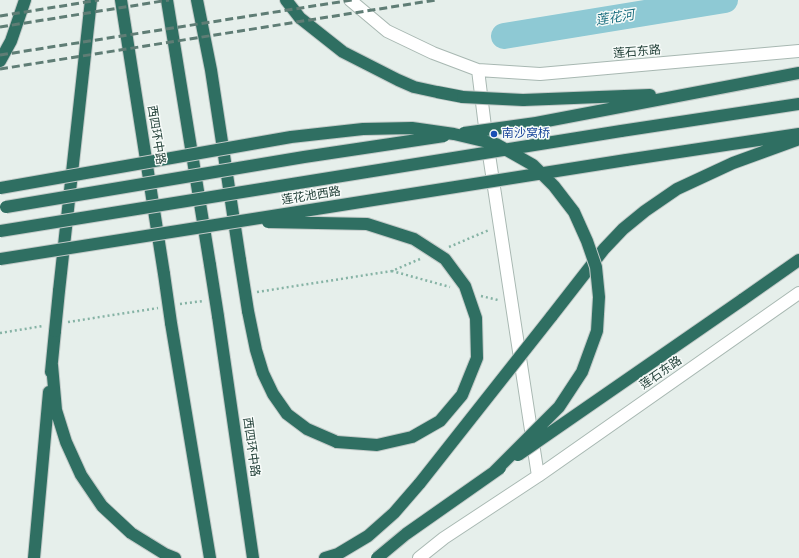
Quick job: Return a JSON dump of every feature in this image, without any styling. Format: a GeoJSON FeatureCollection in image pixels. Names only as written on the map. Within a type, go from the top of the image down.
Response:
{"type":"FeatureCollection","features":[{"type":"Feature","properties":{"kind":"highway"},"geometry":{"type":"LineString","coordinates":[[0,61],[11,41],[25,0]]}},
{"type":"Feature","properties":{"kind":"highway"},"geometry":{"type":"LineString","coordinates":[[34,558],[55,327],[91,0]]}},
{"type":"Feature","properties":{"kind":"highway","name":"西四环中路"},"geometry":{"type":"LineString","coordinates":[[121,0],[171,323],[210,557]]}},
{"type":"Feature","properties":{"kind":"highway","name":"西四环中路"},"geometry":{"type":"LineString","coordinates":[[167,0],[218,316],[252,557]]}},
{"type":"Feature","properties":{"kind":"highway"},"geometry":{"type":"LineString","coordinates":[[197,0],[211,70],[248,311],[256,350],[263,373],[273,394],[287,414],[307,429],[337,442],[377,445],[412,437],[440,421],[462,395],[477,358],[476,318],[465,286],[445,259],[414,239],[367,224],[235,222]]}},
{"type":"Feature","properties":{"kind":"highway"},"geometry":{"type":"LineString","coordinates":[[286,0],[300,18],[343,52],[414,87],[463,97],[523,100],[691,94]]}},
{"type":"Feature","properties":{"kind":"highway"},"geometry":{"type":"LineString","coordinates":[[0,208],[304,157],[536,123],[799,73]]}},
{"type":"Feature","properties":{"kind":"highway","name":"莲花池西路"},"geometry":{"type":"LineString","coordinates":[[0,231],[799,104]]}},
{"type":"Feature","properties":{"kind":"highway"},"geometry":{"type":"LineString","coordinates":[[0,188],[291,138],[363,129],[412,128],[454,134],[496,144],[533,165],[554,186],[574,212],[587,241],[596,267],[599,297],[597,330],[582,372],[559,407],[494,472]]}},
{"type":"Feature","properties":{"kind":"highway","name":"莲花池西路"},"geometry":{"type":"LineString","coordinates":[[0,259],[799,134]]}},
{"type":"Feature","properties":{"kind":"highway"},"geometry":{"type":"LineString","coordinates":[[325,558],[338,554],[368,536],[394,513],[420,483],[604,249],[623,229],[645,211],[677,189],[732,163],[799,139]]}},
{"type":"Feature","properties":{"kind":"highway"},"geometry":{"type":"LineString","coordinates":[[377,558],[406,534],[799,260]]}},
{"type":"Feature","properties":{"kind":"highway"},"geometry":{"type":"LineString","coordinates":[[52,365],[56,410],[66,442],[81,476],[102,506],[131,533],[165,554],[175,558]]}},
{"type":"Feature","properties":{"kind":"street"},"geometry":{"type":"LineString","coordinates":[[350,0],[387,31],[432,53],[478,70],[486,135],[538,476],[444,538],[419,558]]}},
{"type":"Feature","properties":{"kind":"street","name":"莲石东路"},"geometry":{"type":"LineString","coordinates":[[478,70],[540,74],[799,51]]}},
{"type":"Feature","properties":{"kind":"street","name":"莲石东路"},"geometry":{"type":"LineString","coordinates":[[538,476],[799,293]]}},
{"type":"Feature","properties":{"kind":"path"},"geometry":{"type":"LineString","coordinates":[[251,293],[392,271]]}},
{"type":"Feature","properties":{"kind":"path"},"geometry":{"type":"LineString","coordinates":[[180,304],[204,301]]}},
{"type":"Feature","properties":{"kind":"path"},"geometry":{"type":"LineString","coordinates":[[0,333],[55,327],[165,307]]}},
{"type":"Feature","properties":{"kind":"waterway","name":"莲花河"},"geometry":{"type":"LineString","coordinates":[[504,36],[725,0]]}},
{"type":"Feature","properties":{"kind":"railway"},"geometry":{"type":"LineString","coordinates":[[0,16],[99,0]]}},
{"type":"Feature","properties":{"kind":"railway"},"geometry":{"type":"LineString","coordinates":[[0,27],[169,0]]}},
{"type":"Feature","properties":{"kind":"railway"},"geometry":{"type":"LineString","coordinates":[[0,55],[352,0]]}},
{"type":"Feature","properties":{"kind":"railway"},"geometry":{"type":"LineString","coordinates":[[0,69],[436,0]]}},
{"type":"Feature","properties":{"kind":"place","name":"南沙窝桥"},"geometry":{"type":"Point","coordinates":[494,134]}}]}
